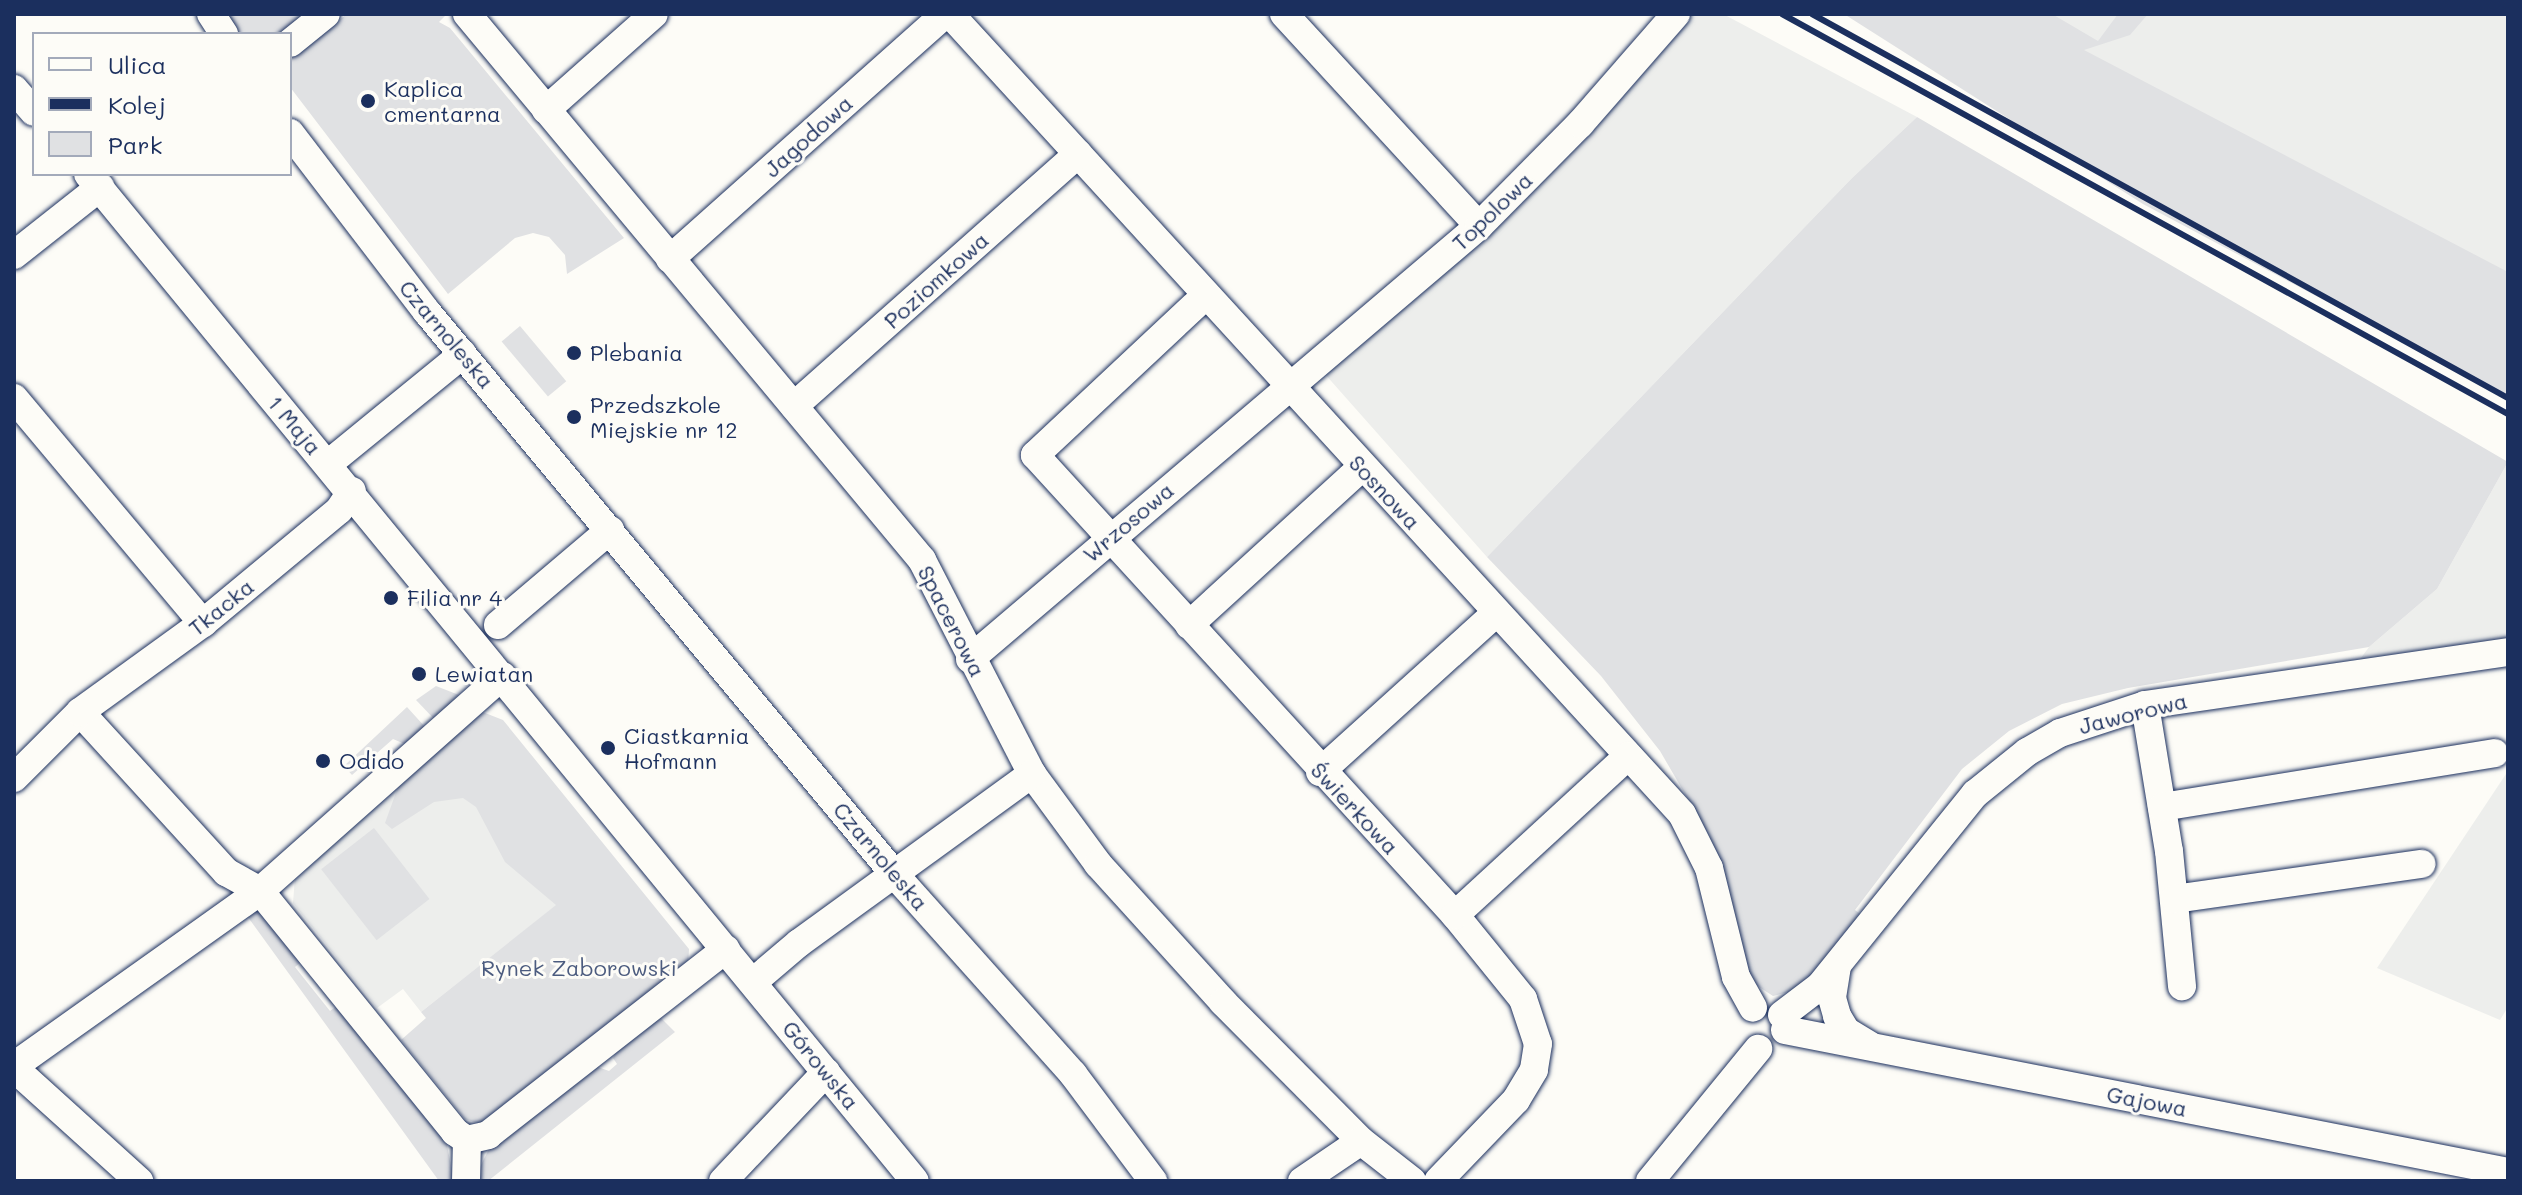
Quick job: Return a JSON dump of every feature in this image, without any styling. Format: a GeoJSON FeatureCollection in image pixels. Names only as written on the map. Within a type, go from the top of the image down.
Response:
{"type":"FeatureCollection","features":[{"type":"Feature","properties":{"kind":"street"},"geometry":{"type":"LineString","coordinates":[[211,14],[223,32]]}},
{"type":"Feature","properties":{"kind":"street"},"geometry":{"type":"LineString","coordinates":[[292,41],[326,14]]}},
{"type":"Feature","properties":{"kind":"street","name":"Spacerowa"},"geometry":{"type":"LineString","coordinates":[[467,14],[922,560],[970,659],[1032,774],[1108,876],[1361,1141],[1412,1181]]}},
{"type":"Feature","properties":{"kind":"street"},"geometry":{"type":"LineString","coordinates":[[546,110],[654,14]]}},
{"type":"Feature","properties":{"kind":"street","name":"Sosnowa"},"geometry":{"type":"LineString","coordinates":[[948,14],[1682,814],[1698,842],[1736,977],[1753,1008]]}},
{"type":"Feature","properties":{"kind":"street","name":"Jagodowa"},"geometry":{"type":"LineString","coordinates":[[670,259],[948,14]]}},
{"type":"Feature","properties":{"kind":"street"},"geometry":{"type":"LineString","coordinates":[[1284,14],[1479,226]]}},
{"type":"Feature","properties":{"kind":"street","name":"Topolowa"},"geometry":{"type":"LineString","coordinates":[[1288,388],[1479,226],[1580,124],[1676,14]]}},
{"type":"Feature","properties":{"kind":"street"},"geometry":{"type":"LineString","coordinates":[[14,89],[32,110]]}},
{"type":"Feature","properties":{"kind":"street","name":"Czarnoleska"},"geometry":{"type":"LineString","coordinates":[[292,136],[463,354],[896,876],[1073,1074],[1153,1181]]}},
{"type":"Feature","properties":{"kind":"street","name":"Poziomkowa"},"geometry":{"type":"LineString","coordinates":[[794,406],[1078,154]]}},
{"type":"Feature","properties":{"kind":"street"},"geometry":{"type":"LineString","coordinates":[[14,255],[94,180]]}},
{"type":"Feature","properties":{"kind":"street","name":"1 Maja"},"geometry":{"type":"LineString","coordinates":[[94,180],[502,676]]}},
{"type":"Feature","properties":{"kind":"street","name":"Świerkowa"},"geometry":{"type":"LineString","coordinates":[[1205,296],[1035,455],[1320,772],[1455,915],[1523,999],[1538,1044],[1534,1070],[1516,1100],[1438,1181]]}},
{"type":"Feature","properties":{"kind":"street"},"geometry":{"type":"LineString","coordinates":[[328,464],[463,354]]}},
{"type":"Feature","properties":{"kind":"street","name":"Wrzosowa"},"geometry":{"type":"LineString","coordinates":[[970,659],[1108,538],[1288,388]]}},
{"type":"Feature","properties":{"kind":"street"},"geometry":{"type":"LineString","coordinates":[[14,398],[203,623]]}},
{"type":"Feature","properties":{"kind":"street"},"geometry":{"type":"LineString","coordinates":[[1189,625],[1362,467]]}},
{"type":"Feature","properties":{"kind":"street","name":"Tkacka"},"geometry":{"type":"LineString","coordinates":[[14,778],[80,712],[203,623],[339,510],[352,491]]}},
{"type":"Feature","properties":{"kind":"street"},"geometry":{"type":"LineString","coordinates":[[498,625],[610,530]]}},
{"type":"Feature","properties":{"kind":"street"},"geometry":{"type":"LineString","coordinates":[[1320,772],[1496,613]]}},
{"type":"Feature","properties":{"kind":"street","name":"Jaworowa"},"geometry":{"type":"LineString","coordinates":[[1783,1023],[1837,966],[1997,773],[2060,733],[2145,705],[2508,652]]}},
{"type":"Feature","properties":{"kind":"street"},"geometry":{"type":"LineString","coordinates":[[80,712],[226,872],[260,891],[455,1132],[467,1140],[488,1135],[726,949],[502,676],[260,891],[14,1067],[139,1181]]}},
{"type":"Feature","properties":{"kind":"street"},"geometry":{"type":"LineString","coordinates":[[2145,705],[2175,899],[2182,986]]}},
{"type":"Feature","properties":{"kind":"street"},"geometry":{"type":"LineString","coordinates":[[2162,807],[2495,753]]}},
{"type":"Feature","properties":{"kind":"street"},"geometry":{"type":"LineString","coordinates":[[1455,915],[1628,756]]}},
{"type":"Feature","properties":{"kind":"street"},"geometry":{"type":"LineString","coordinates":[[753,982],[799,943],[896,876],[1032,774]]}},
{"type":"Feature","properties":{"kind":"street"},"geometry":{"type":"LineString","coordinates":[[2175,899],[2422,864]]}},
{"type":"Feature","properties":{"kind":"street","name":"Górowska"},"geometry":{"type":"LineString","coordinates":[[726,949],[915,1181]]}},
{"type":"Feature","properties":{"kind":"street"},"geometry":{"type":"LineString","coordinates":[[1837,966],[1832,998],[1837,1016],[1860,1042],[1877,1047]]}},
{"type":"Feature","properties":{"kind":"street"},"geometry":{"type":"LineString","coordinates":[[1650,1181],[1758,1049],[1778,1044],[1783,1023],[1765,1005],[1753,1008],[1743,1018],[1742,1032],[1758,1049]]}},
{"type":"Feature","properties":{"kind":"street","name":"Gajowa"},"geometry":{"type":"LineString","coordinates":[[1783,1023],[1877,1047],[2508,1172]]}},
{"type":"Feature","properties":{"kind":"street"},"geometry":{"type":"LineString","coordinates":[[723,1181],[826,1072]]}},
{"type":"Feature","properties":{"kind":"street"},"geometry":{"type":"LineString","coordinates":[[466,1181],[467,1140]]}},
{"type":"Feature","properties":{"kind":"street"},"geometry":{"type":"LineString","coordinates":[[1302,1181],[1361,1141]]}},
{"type":"Feature","properties":{"kind":"shaded area"},"geometry":{"type":"Polygon","coordinates":[[[1676,14],[1723,14],[1917,117],[1851,179],[1487,557],[1316,364],[1389,304],[1676,14]]]}},
{"type":"Feature","properties":{"kind":"shaded area"},"geometry":{"type":"Polygon","coordinates":[[[1878,14],[2508,14],[2508,369],[1878,14]]]}},
{"type":"Feature","properties":{"kind":"shaded area"},"geometry":{"type":"Polygon","coordinates":[[[2508,462],[2508,652],[2348,676],[2369,647],[2437,589],[2508,462]]]}},
{"type":"Feature","properties":{"kind":"shaded area"},"geometry":{"type":"Polygon","coordinates":[[[468,726],[596,874],[421,1012],[403,989],[377,1008],[293,903],[295,877],[468,726]]]}},
{"type":"Feature","properties":{"kind":"shaded area"},"geometry":{"type":"Polygon","coordinates":[[[2508,771],[2508,1007],[2500,1020],[2377,968],[2508,771]]]}},
{"type":"Feature","properties":{"kind":"green space"},"geometry":{"type":"Polygon","coordinates":[[[211,14],[326,14],[292,33],[223,32],[211,14]]]}},
{"type":"Feature","properties":{"kind":"green space"},"geometry":{"type":"Polygon","coordinates":[[[347,14],[447,14],[439,22],[450,28],[624,238],[567,274],[565,255],[549,237],[533,233],[515,238],[448,294],[292,90],[292,57],[347,14]]]}},
{"type":"Feature","properties":{"kind":"green space"},"geometry":{"type":"Polygon","coordinates":[[[1844,14],[2052,14],[2098,41],[2118,14],[2148,14],[2130,35],[2084,50],[2508,272],[2508,398],[2143,204],[1844,14]]]}},
{"type":"Feature","properties":{"kind":"green space"},"geometry":{"type":"Polygon","coordinates":[[[1917,117],[2508,462],[2437,589],[2369,647],[2128,688],[2062,704],[2009,731],[1962,769],[1855,910],[1867,919],[1803,988],[1773,996],[1750,981],[1710,837],[1660,751],[1601,676],[1487,557],[1851,179],[1917,117]]]}},
{"type":"Feature","properties":{"kind":"green space"},"geometry":{"type":"Polygon","coordinates":[[[520,326],[566,381],[548,397],[502,341],[520,326]]]}},
{"type":"Feature","properties":{"kind":"green space"},"geometry":{"type":"Polygon","coordinates":[[[436,686],[464,697],[436,721],[416,700],[436,686]]]}},
{"type":"Feature","properties":{"kind":"green space"},"geometry":{"type":"Polygon","coordinates":[[[407,707],[426,728],[407,745],[393,739],[352,775],[344,766],[407,707]]]}},
{"type":"Feature","properties":{"kind":"green space","name":"Rynek Zaborowski"},"geometry":{"type":"Polygon","coordinates":[[[480,711],[503,720],[689,949],[688,966],[480,1124],[465,1119],[401,1040],[426,1018],[421,1012],[556,905],[505,862],[476,807],[463,798],[434,802],[392,829],[385,823],[398,787],[480,711]]]}},
{"type":"Feature","properties":{"kind":"green space"},"geometry":{"type":"Polygon","coordinates":[[[374,828],[429,899],[377,940],[321,869],[374,828]]]}},
{"type":"Feature","properties":{"kind":"green space"},"geometry":{"type":"Polygon","coordinates":[[[262,909],[306,958],[295,967],[330,1011],[341,1003],[446,1140],[454,1181],[439,1181],[245,913],[262,909]]]}},
{"type":"Feature","properties":{"kind":"green space"},"geometry":{"type":"Polygon","coordinates":[[[660,1017],[675,1032],[488,1181],[473,1181],[489,1149],[595,1066],[609,1071],[617,1064],[613,1058],[618,1049],[660,1017]]]}},
{"type":"Feature","properties":{"kind":"railway"},"geometry":{"type":"LineString","coordinates":[[1782,14],[2508,414]]}},
{"type":"Feature","properties":{"kind":"railway"},"geometry":{"type":"LineString","coordinates":[[1812,14],[2508,398]]}},
{"type":"Feature","properties":{"kind":"place","name":"Kaplica cmentarna"},"geometry":{"type":"Point","coordinates":[368,101]}},
{"type":"Feature","properties":{"kind":"place","name":"Plebania"},"geometry":{"type":"Point","coordinates":[574,353]}},
{"type":"Feature","properties":{"kind":"place","name":"Przedszkole Miejskie nr 12"},"geometry":{"type":"Point","coordinates":[574,417]}},
{"type":"Feature","properties":{"kind":"place","name":"Filia nr 4"},"geometry":{"type":"Point","coordinates":[391,598]}},
{"type":"Feature","properties":{"kind":"place","name":"Lewiatan"},"geometry":{"type":"Point","coordinates":[419,674]}},
{"type":"Feature","properties":{"kind":"place","name":"Ciastkarnia Hofmann"},"geometry":{"type":"Point","coordinates":[608,748]}},
{"type":"Feature","properties":{"kind":"place","name":"Odido"},"geometry":{"type":"Point","coordinates":[323,761]}}]}
